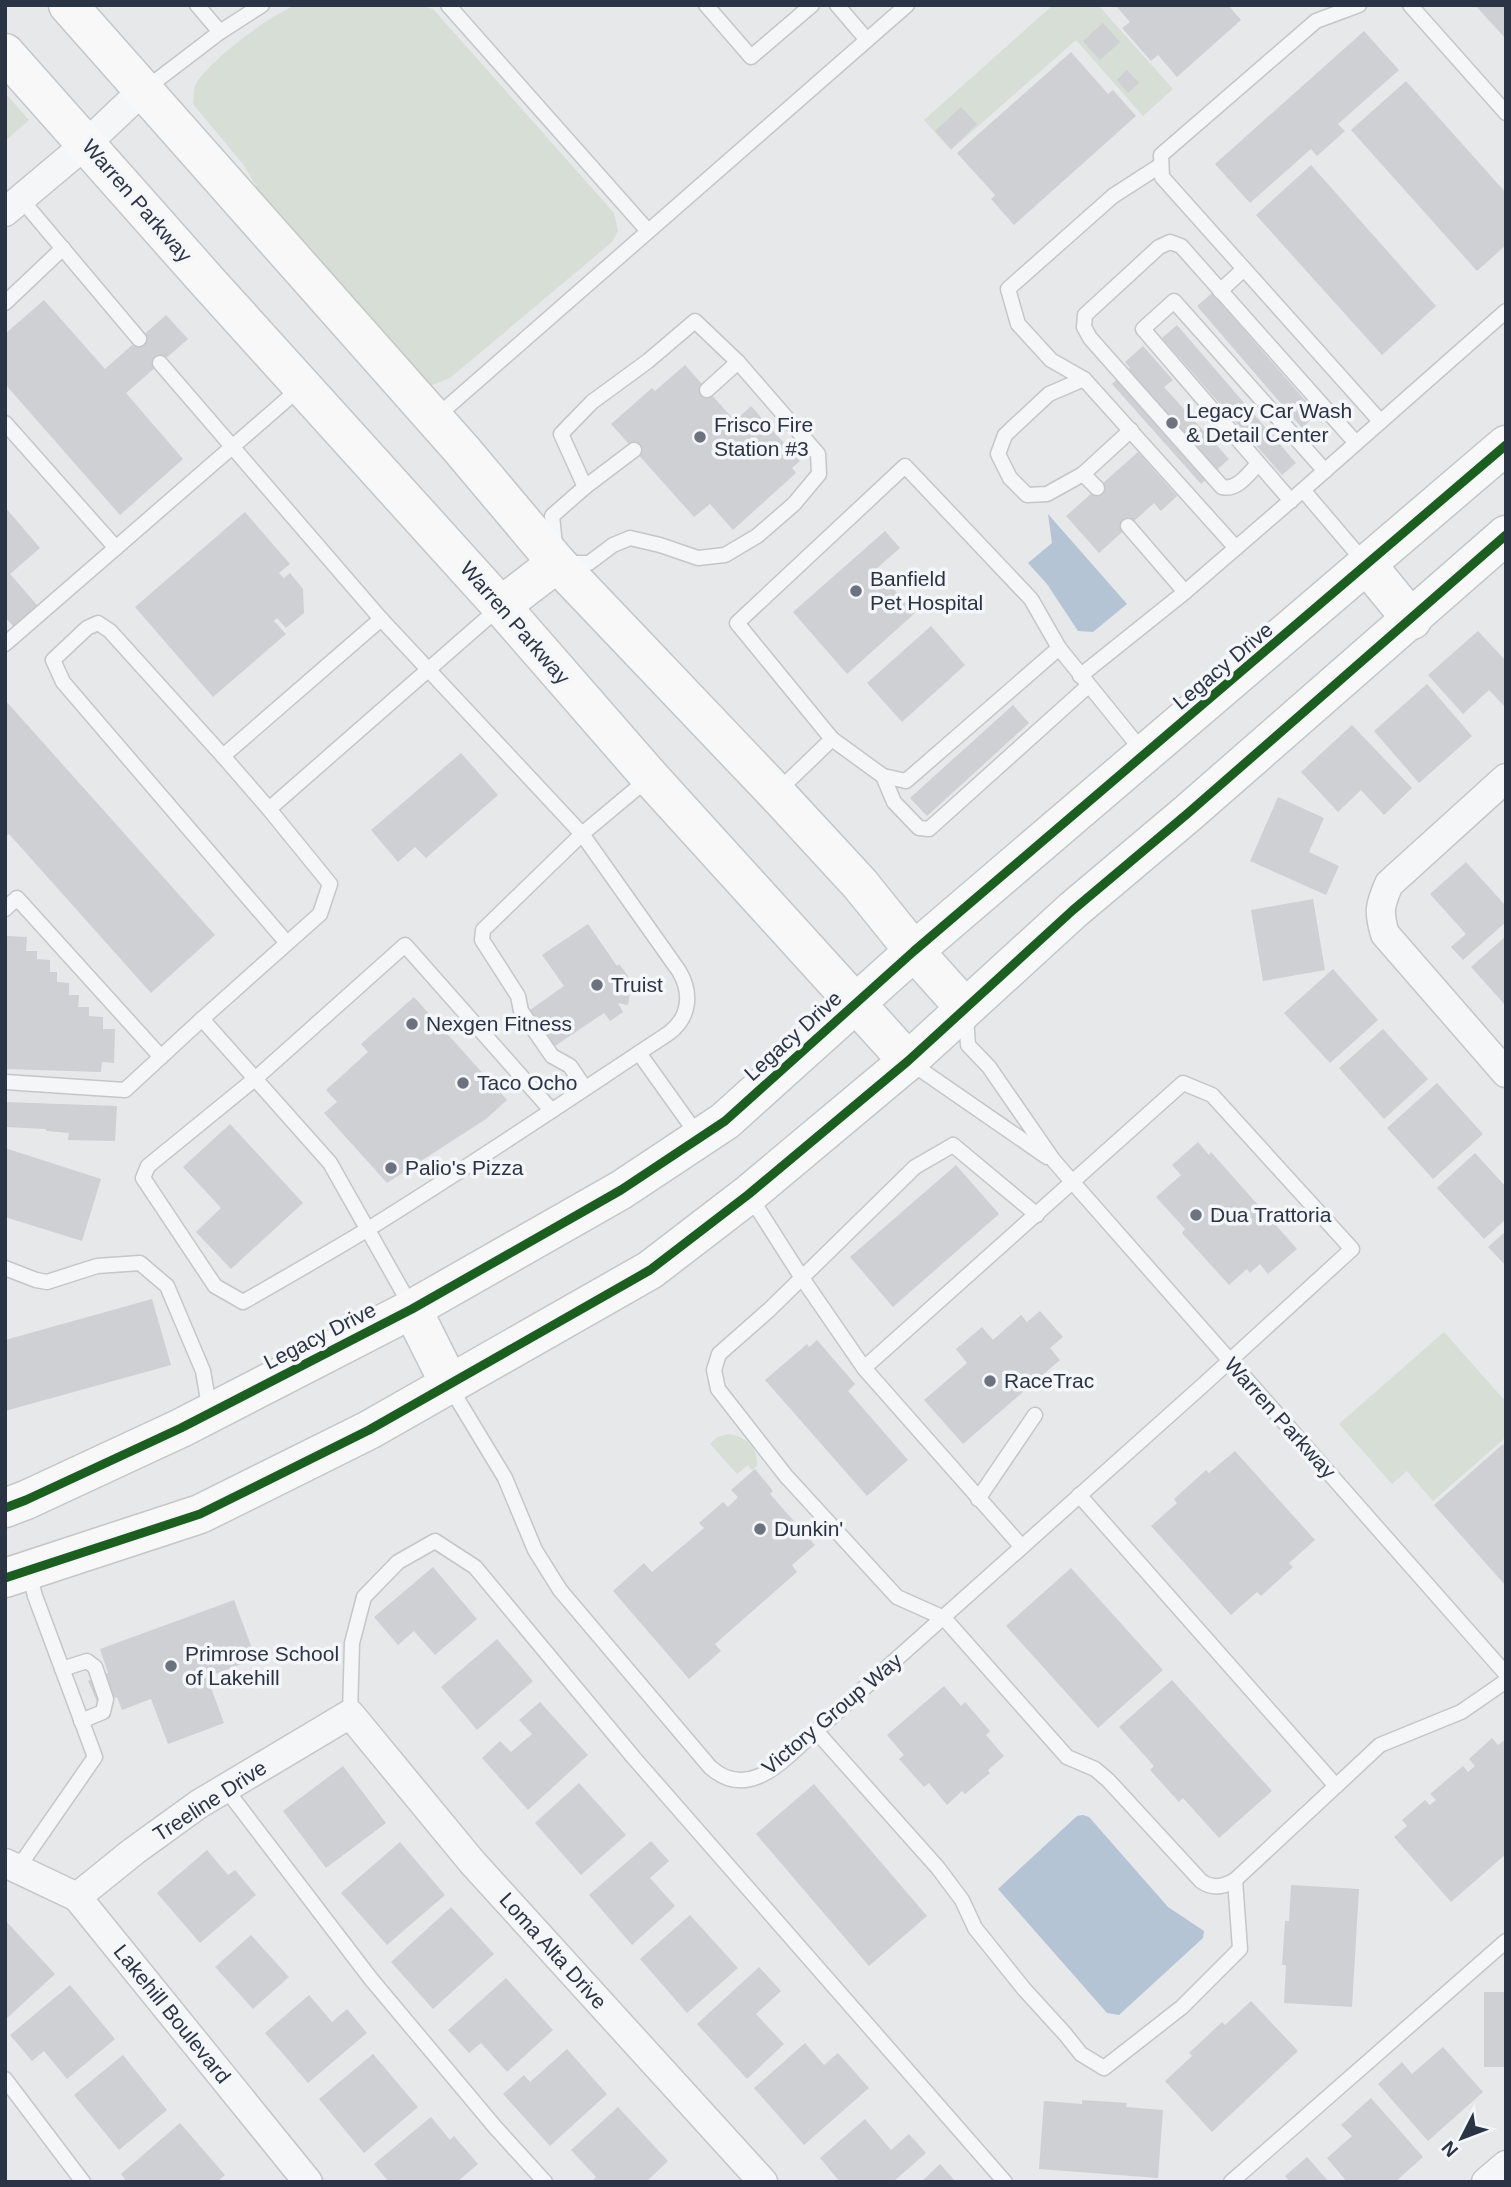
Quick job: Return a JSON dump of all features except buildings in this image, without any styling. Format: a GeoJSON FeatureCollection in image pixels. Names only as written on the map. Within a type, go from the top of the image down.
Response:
{"type":"FeatureCollection","features":[{"type":"Feature","properties":{"kind":"main road"},"geometry":{"type":"LineString","coordinates":[[68,5],[435,419],[557,563],[860,884],[965,1008]]}},
{"type":"Feature","properties":{"kind":"main road","name":"Warren Parkway"},"geometry":{"type":"LineString","coordinates":[[5,52],[501,606],[650,777],[908,1061]]}},
{"type":"Feature","properties":{"kind":"main road","name":"Legacy Drive"},"geometry":{"type":"LineString","coordinates":[[5,1508],[210,1413],[412,1309],[621,1190],[725,1121],[915,951],[1506,445]]}},
{"type":"Feature","properties":{"kind":"main road"},"geometry":{"type":"LineString","coordinates":[[17,1575],[200,1514],[369,1430],[650,1270],[749,1194],[908,1061],[1073,910],[1412,620],[1506,535]]}},
{"type":"Feature","properties":{"kind":"main road"},"geometry":{"type":"LineString","coordinates":[[501,606],[557,563]]}},
{"type":"Feature","properties":{"kind":"main road"},"geometry":{"type":"LineString","coordinates":[[1367,565],[1412,620]]}},
{"type":"Feature","properties":{"kind":"main road"},"geometry":{"type":"LineString","coordinates":[[412,1309],[450,1385]]}},
{"type":"Feature","properties":{"kind":"street"},"geometry":{"type":"LineString","coordinates":[[13,206],[86,144],[143,90]]}},
{"type":"Feature","properties":{"kind":"street"},"geometry":{"type":"LineString","coordinates":[[1506,778],[1389,884],[1380,905],[1379,917],[1385,934],[1506,1073]]}},
{"type":"Feature","properties":{"kind":"street","name":"Treeline Drive"},"geometry":{"type":"LineString","coordinates":[[77,1897],[199,1804],[350,1714]]}},
{"type":"Feature","properties":{"kind":"street","name":"Loma Alta Drive"},"geometry":{"type":"LineString","coordinates":[[350,1714],[472,1861],[763,2182]]}},
{"type":"Feature","properties":{"kind":"street","name":"Lakehill Boulevard"},"geometry":{"type":"LineString","coordinates":[[10,1858],[77,1897],[308,2182]]}},
{"type":"Feature","properties":{"kind":"street"},"geometry":{"type":"LineString","coordinates":[[1486,2182],[1506,2165]]}},
{"type":"Feature","properties":{"kind":"lane"},"geometry":{"type":"LineString","coordinates":[[197,5],[220,32]]}},
{"type":"Feature","properties":{"kind":"lane"},"geometry":{"type":"LineString","coordinates":[[143,90],[220,32],[262,5]]}},
{"type":"Feature","properties":{"kind":"lane"},"geometry":{"type":"LineString","coordinates":[[448,5],[648,231]]}},
{"type":"Feature","properties":{"kind":"lane"},"geometry":{"type":"LineString","coordinates":[[706,5],[751,57],[812,5]]}},
{"type":"Feature","properties":{"kind":"lane"},"geometry":{"type":"LineString","coordinates":[[838,5],[867,40]]}},
{"type":"Feature","properties":{"kind":"lane"},"geometry":{"type":"LineString","coordinates":[[435,419],[907,5]]}},
{"type":"Feature","properties":{"kind":"lane"},"geometry":{"type":"LineString","coordinates":[[1359,5],[1316,21],[1161,155],[1161,165],[1162,177],[1380,421]]}},
{"type":"Feature","properties":{"kind":"lane"},"geometry":{"type":"LineString","coordinates":[[1410,5],[1506,113]]}},
{"type":"Feature","properties":{"kind":"lane"},"geometry":{"type":"LineString","coordinates":[[1161,165],[1113,196],[1007,289],[1018,324],[1051,360],[1084,379],[1236,548]]}},
{"type":"Feature","properties":{"kind":"lane"},"geometry":{"type":"LineString","coordinates":[[13,206],[63,248],[139,339]]}},
{"type":"Feature","properties":{"kind":"lane"},"geometry":{"type":"LineString","coordinates":[[1258,464],[1234,487],[1222,487],[1090,338],[1084,327],[1085,314],[1159,247],[1170,242],[1181,246],[1356,443]]}},
{"type":"Feature","properties":{"kind":"lane"},"geometry":{"type":"LineString","coordinates":[[5,303],[63,248]]}},
{"type":"Feature","properties":{"kind":"lane"},"geometry":{"type":"LineString","coordinates":[[1220,291],[1244,269]]}},
{"type":"Feature","properties":{"kind":"lane"},"geometry":{"type":"LineString","coordinates":[[1291,501],[1143,329],[1174,301],[1325,471]]}},
{"type":"Feature","properties":{"kind":"lane"},"geometry":{"type":"LineString","coordinates":[[883,776],[894,802],[919,828],[929,829],[1084,681],[1506,311]]}},
{"type":"Feature","properties":{"kind":"lane"},"geometry":{"type":"LineString","coordinates":[[585,486],[561,434],[592,402],[695,321],[738,362],[818,454],[819,474],[794,504],[757,536],[724,555],[698,558],[630,538],[612,545],[589,564],[557,563],[552,516],[585,486],[634,450]]}},
{"type":"Feature","properties":{"kind":"lane"},"geometry":{"type":"LineString","coordinates":[[707,390],[738,362]]}},
{"type":"Feature","properties":{"kind":"lane"},"geometry":{"type":"LineString","coordinates":[[160,363],[427,671],[582,834],[679,971],[687,991],[687,1006],[678,1025],[639,1053],[368,1229],[243,1302],[215,1286],[142,1178],[148,1166],[256,1078],[405,945],[551,1110]]}},
{"type":"Feature","properties":{"kind":"lane"},"geometry":{"type":"LineString","coordinates":[[1084,379],[1049,394],[1005,435],[998,454],[1010,478],[1027,495],[1047,494],[1083,474],[1131,430]]}},
{"type":"Feature","properties":{"kind":"lane"},"geometry":{"type":"LineString","coordinates":[[5,644],[302,386]]}},
{"type":"Feature","properties":{"kind":"lane"},"geometry":{"type":"LineString","coordinates":[[5,423],[116,548]]}},
{"type":"Feature","properties":{"kind":"lane"},"geometry":{"type":"LineString","coordinates":[[1059,648],[906,781],[883,776],[832,739],[737,623],[905,466],[1031,599],[1059,648],[1146,754]]}},
{"type":"Feature","properties":{"kind":"lane"},"geometry":{"type":"LineString","coordinates":[[1083,474],[1097,488]]}},
{"type":"Feature","properties":{"kind":"lane"},"geometry":{"type":"LineString","coordinates":[[1303,491],[1367,565]]}},
{"type":"Feature","properties":{"kind":"lane"},"geometry":{"type":"LineString","coordinates":[[1128,526],[1185,592]]}},
{"type":"Feature","properties":{"kind":"lane"},"geometry":{"type":"LineString","coordinates":[[269,808],[501,606]]}},
{"type":"Feature","properties":{"kind":"lane"},"geometry":{"type":"LineString","coordinates":[[223,756],[381,619]]}},
{"type":"Feature","properties":{"kind":"lane"},"geometry":{"type":"LineString","coordinates":[[5,1082],[125,1090],[320,914],[330,884],[223,756],[110,631],[97,623],[87,628],[53,660],[63,682],[287,943]]}},
{"type":"Feature","properties":{"kind":"lane"},"geometry":{"type":"LineString","coordinates":[[776,793],[832,739]]}},
{"type":"Feature","properties":{"kind":"lane"},"geometry":{"type":"LineString","coordinates":[[585,1088],[570,1066],[552,1056],[521,1011],[519,996],[481,935],[483,930],[582,834],[650,777]]}},
{"type":"Feature","properties":{"kind":"lane"},"geometry":{"type":"LineString","coordinates":[[5,909],[17,898],[161,1057]]}},
{"type":"Feature","properties":{"kind":"lane","name":"Warren Parkway"},"geometry":{"type":"LineString","coordinates":[[965,1008],[968,1045],[989,1067],[1054,1161],[1506,1674]]}},
{"type":"Feature","properties":{"kind":"lane"},"geometry":{"type":"LineString","coordinates":[[202,1018],[330,1163],[412,1309]]}},
{"type":"Feature","properties":{"kind":"lane"},"geometry":{"type":"LineString","coordinates":[[639,1053],[699,1138]]}},
{"type":"Feature","properties":{"kind":"lane","name":"Warren Parkway"},"geometry":{"type":"LineString","coordinates":[[908,1061],[1054,1161]]}},
{"type":"Feature","properties":{"kind":"lane","name":"Victory Group Way"},"geometry":{"type":"LineString","coordinates":[[450,1385],[505,1478],[535,1550],[559,1590],[709,1767],[728,1779],[742,1781],[757,1778],[816,1731],[944,1618],[1352,1249],[1212,1095],[1183,1083],[1074,1182]]}},
{"type":"Feature","properties":{"kind":"lane"},"geometry":{"type":"LineString","coordinates":[[1037,1215],[953,1145],[915,1167],[769,1310],[719,1354],[714,1370],[718,1389],[786,1476],[897,1597],[944,1618],[1067,1758],[1081,1761],[1108,1780],[1201,1881],[1211,1886],[1235,1880],[1380,1745],[1461,1712],[1506,1681]]}},
{"type":"Feature","properties":{"kind":"lane"},"geometry":{"type":"LineString","coordinates":[[864,1368],[1074,1182]]}},
{"type":"Feature","properties":{"kind":"lane"},"geometry":{"type":"LineString","coordinates":[[749,1194],[802,1278],[864,1368],[1022,1547]]}},
{"type":"Feature","properties":{"kind":"lane"},"geometry":{"type":"LineString","coordinates":[[5,1268],[47,1282],[97,1266],[140,1264],[167,1286],[203,1371],[210,1413]]}},
{"type":"Feature","properties":{"kind":"lane"},"geometry":{"type":"LineString","coordinates":[[978,1499],[1035,1415]]}},
{"type":"Feature","properties":{"kind":"lane"},"geometry":{"type":"LineString","coordinates":[[1079,1495],[1336,1786]]}},
{"type":"Feature","properties":{"kind":"lane"},"geometry":{"type":"LineString","coordinates":[[350,1714],[352,1643],[364,1597],[398,1562],[435,1541],[475,1567],[634,1758],[1005,2182]]}},
{"type":"Feature","properties":{"kind":"lane"},"geometry":{"type":"LineString","coordinates":[[10,1858],[95,1757],[35,1596],[17,1575]]}},
{"type":"Feature","properties":{"kind":"lane"},"geometry":{"type":"LineString","coordinates":[[62,1669],[87,1661],[95,1667],[106,1699],[103,1712],[82,1721]]}},
{"type":"Feature","properties":{"kind":"lane"},"geometry":{"type":"LineString","coordinates":[[816,1731],[938,1868],[962,1900],[975,1928],[1024,1989],[1081,2054],[1104,2068],[1182,2007],[1240,1949],[1235,1880]]}},
{"type":"Feature","properties":{"kind":"lane"},"geometry":{"type":"LineString","coordinates":[[225,1788],[371,1979],[495,2127],[545,2182]]}},
{"type":"Feature","properties":{"kind":"lane"},"geometry":{"type":"LineString","coordinates":[[1231,2182],[1506,1941]]}},
{"type":"Feature","properties":{"kind":"lane"},"geometry":{"type":"LineString","coordinates":[[5,2079],[83,2182]]}},
{"type":"Feature","properties":{"kind":"shaded area"},"geometry":{"type":"Polygon","coordinates":[[[296,5],[417,5],[433,9],[614,213],[618,231],[612,242],[450,378],[432,385],[422,380],[263,198],[243,164],[193,104],[196,84],[204,72],[257,28],[296,5]]]}},
{"type":"Feature","properties":{"kind":"shaded area"},"geometry":{"type":"Polygon","coordinates":[[[1053,5],[1098,5],[1173,89],[1143,116],[1076,40],[951,150],[924,120],[1053,5]]]}},
{"type":"Feature","properties":{"kind":"shaded area"},"geometry":{"type":"Polygon","coordinates":[[[5,93],[29,120],[5,141],[5,93]]]}},
{"type":"Feature","properties":{"kind":"shaded area"},"geometry":{"type":"Polygon","coordinates":[[[1444,1332],[1506,1402],[1506,1437],[1433,1501],[1407,1471],[1392,1484],[1339,1424],[1444,1332]]]}},
{"type":"Feature","properties":{"kind":"shaded area"},"geometry":{"type":"Polygon","coordinates":[[[729,1434],[746,1440],[753,1448],[757,1466],[752,1470],[748,1465],[737,1474],[710,1444],[717,1437],[729,1434]]]}},
{"type":"Feature","properties":{"kind":"water"},"geometry":{"type":"Polygon","coordinates":[[[1048,514],[1127,604],[1093,632],[1078,631],[1047,584],[1028,563],[1052,543],[1048,514]]]}},
{"type":"Feature","properties":{"kind":"water"},"geometry":{"type":"Polygon","coordinates":[[[1077,1816],[1089,1817],[1168,1907],[1204,1931],[1203,1938],[1119,2015],[1107,2013],[998,1889],[1077,1816]]]}},
{"type":"Feature","properties":{"kind":"cycle path"},"geometry":{"type":"LineString","coordinates":[[5,1508],[181,1428],[412,1309],[621,1190],[725,1121],[914,951],[1506,445]]}},
{"type":"Feature","properties":{"kind":"cycle path"},"geometry":{"type":"LineString","coordinates":[[5,1578],[200,1514],[369,1430],[650,1270],[749,1194],[908,1061],[1073,910],[1506,535]]}},
{"type":"Feature","properties":{"kind":"place","name":"Legacy Car Wash & Detail Center"},"geometry":{"type":"Point","coordinates":[1172,423]}},
{"type":"Feature","properties":{"kind":"place","name":"Frisco Fire Station #3"},"geometry":{"type":"Point","coordinates":[700,437]}},
{"type":"Feature","properties":{"kind":"place","name":"Banfield Pet Hospital"},"geometry":{"type":"Point","coordinates":[856,591]}},
{"type":"Feature","properties":{"kind":"place","name":"Truist"},"geometry":{"type":"Point","coordinates":[597,985]}},
{"type":"Feature","properties":{"kind":"place","name":"Nexgen Fitness"},"geometry":{"type":"Point","coordinates":[412,1024]}},
{"type":"Feature","properties":{"kind":"place","name":"Taco Ocho"},"geometry":{"type":"Point","coordinates":[463,1083]}},
{"type":"Feature","properties":{"kind":"place","name":"Palio's Pizza"},"geometry":{"type":"Point","coordinates":[391,1168]}},
{"type":"Feature","properties":{"kind":"place","name":"Dua Trattoria"},"geometry":{"type":"Point","coordinates":[1196,1215]}},
{"type":"Feature","properties":{"kind":"place","name":"RaceTrac"},"geometry":{"type":"Point","coordinates":[990,1381]}},
{"type":"Feature","properties":{"kind":"place","name":"Dunkin'"},"geometry":{"type":"Point","coordinates":[760,1529]}},
{"type":"Feature","properties":{"kind":"place","name":"Primrose School of Lakehill"},"geometry":{"type":"Point","coordinates":[171,1666]}}]}
